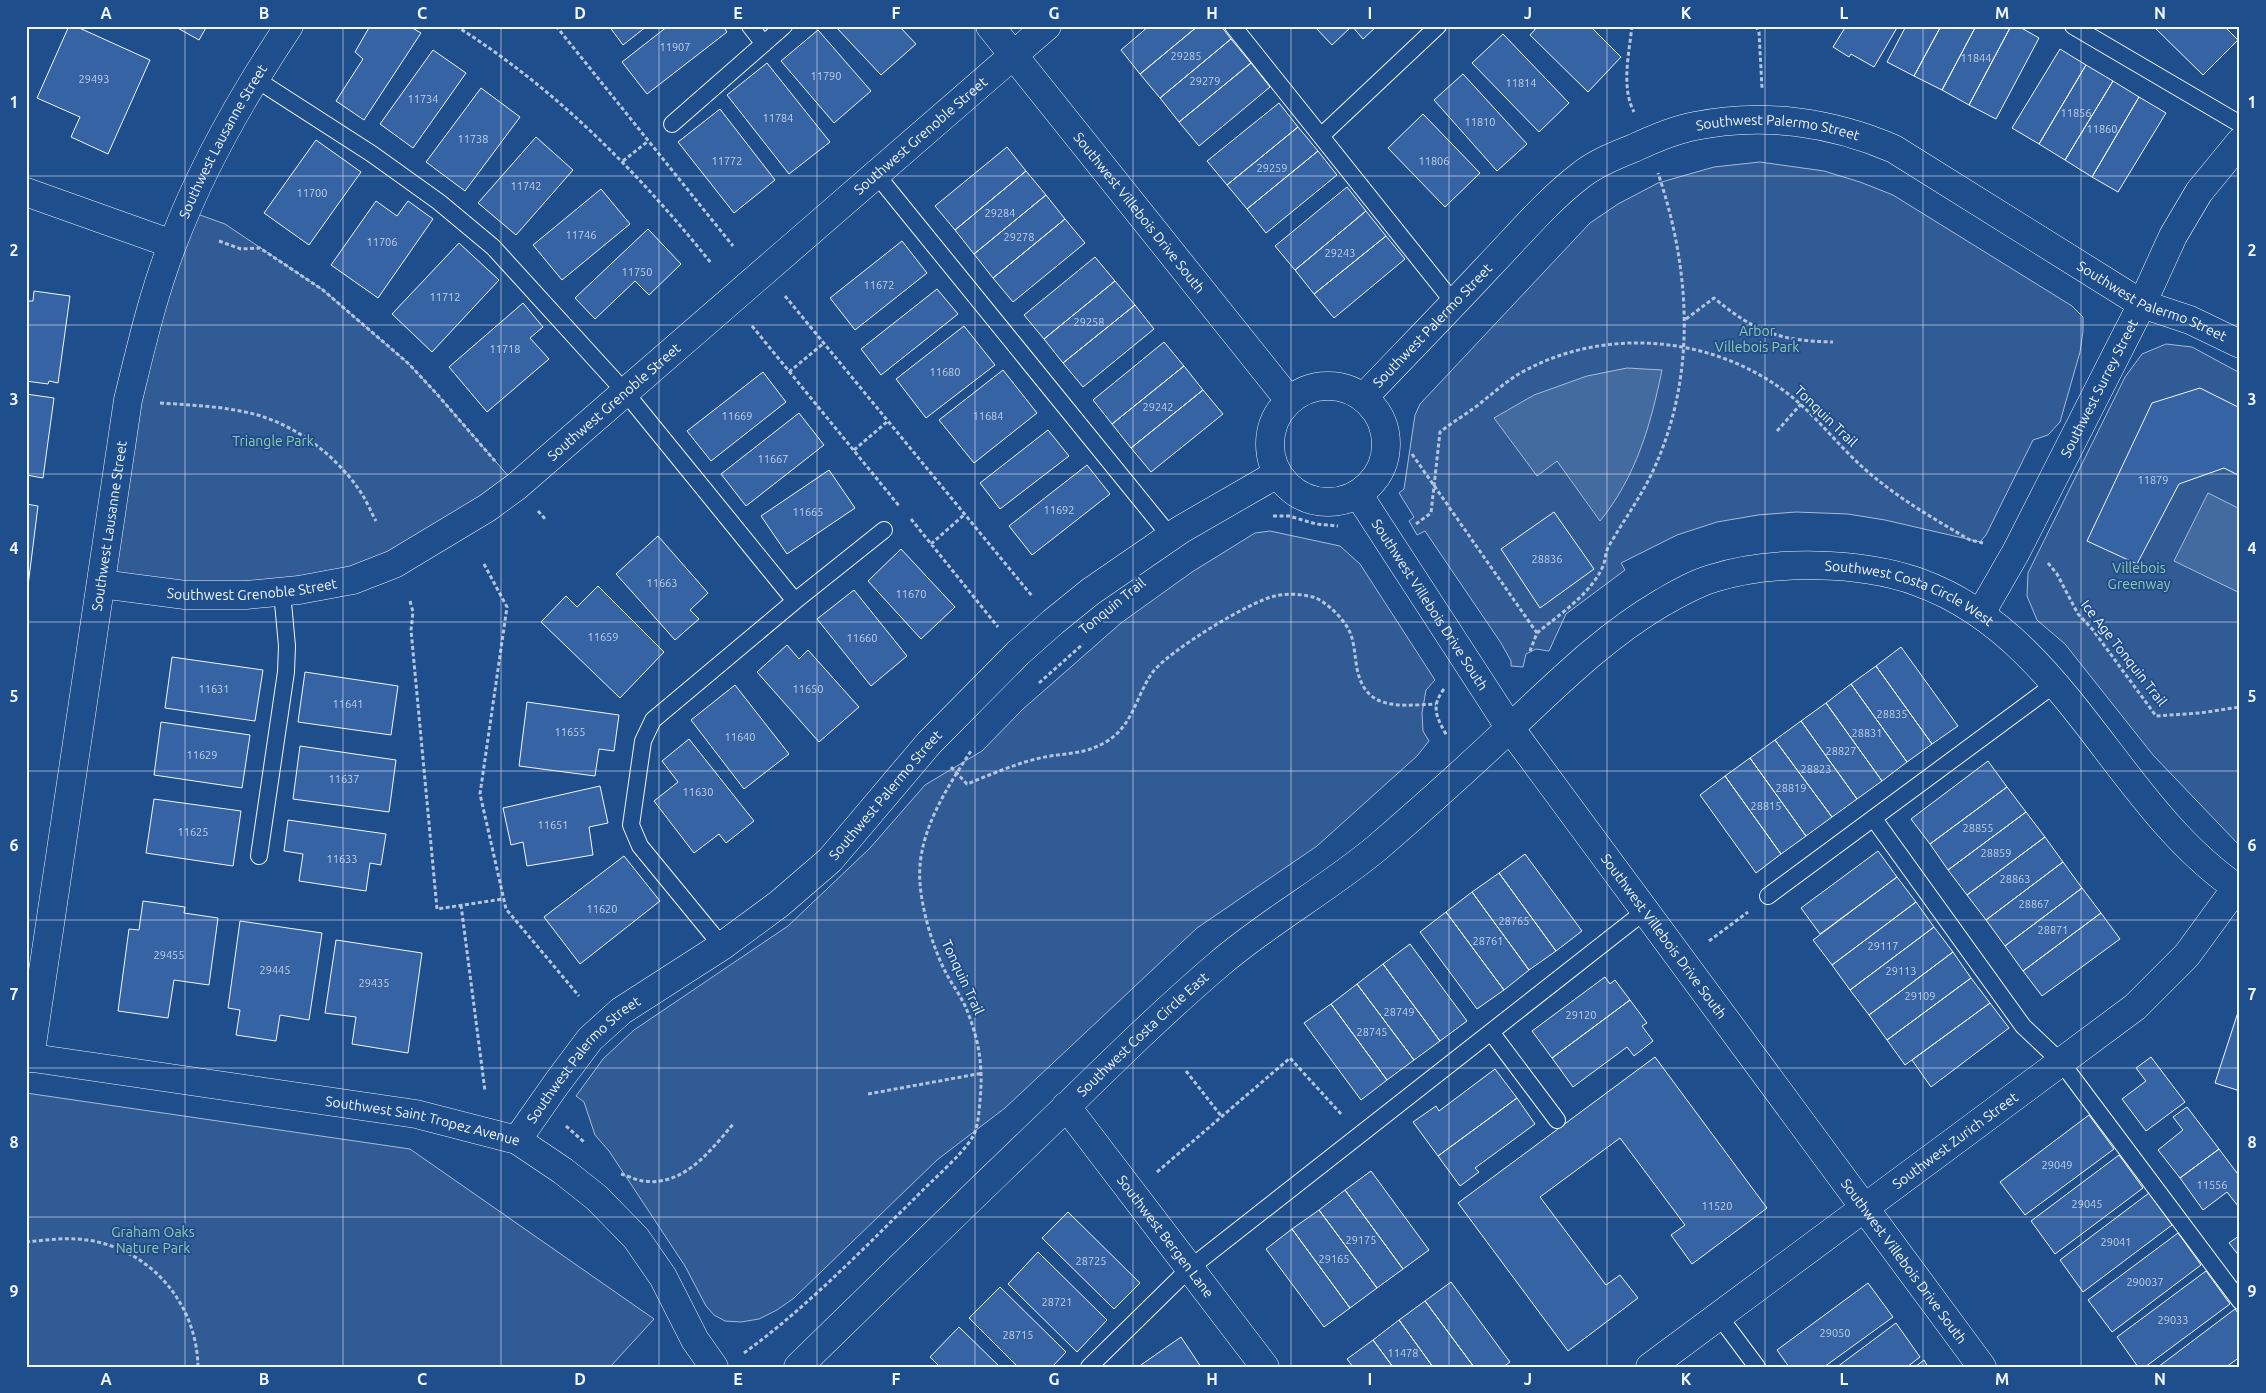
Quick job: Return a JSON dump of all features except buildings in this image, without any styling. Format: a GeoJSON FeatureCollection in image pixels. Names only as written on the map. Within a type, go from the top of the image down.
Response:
{"type":"FeatureCollection","features":[{"type":"Feature","properties":{"kind":"street","name":"Southwest Lausanne Street"},"geometry":{"type":"LineString","coordinates":[[28,1058],[128,400],[147,322],[172,244],[217,142],[254,78],[289,26]]}},
{"type":"Feature","properties":{"kind":"street","name":"Southwest Villebois Drive South"},"geometry":{"type":"LineString","coordinates":[[990,26],[1289,400]]}},
{"type":"Feature","properties":{"kind":"street","name":"Southwest Grenoble Street"},"geometry":{"type":"LineString","coordinates":[[101,584],[185,595],[246,595],[282,592],[353,580],[394,564],[488,508],[517,486],[1047,26]]}},
{"type":"Feature","properties":{"kind":"street","name":"Southwest Palermo Street"},"geometry":{"type":"LineString","coordinates":[[1364,397],[1548,204],[1582,174],[1622,152],[1693,126],[1728,120],[1764,119],[1818,125],[1865,136],[1894,149],[2142,304],[2190,320],[2240,344]]}},
{"type":"Feature","properties":{"kind":"street","name":"Southwest Surrey Street"},"geometry":{"type":"LineString","coordinates":[[1981,613],[2016,552],[2142,304],[2173,236],[2199,192],[2240,142]]}},
{"type":"Feature","properties":{"kind":"street"},"geometry":{"type":"LineString","coordinates":[[26,192],[172,244]]}},
{"type":"Feature","properties":{"kind":"street"},"geometry":{"type":"LineString","coordinates":[[1321,386],[1342,387],[1364,397],[1380,417],[1386,434],[1385,455],[1377,475],[1358,494],[1344,500],[1324,503],[1306,498],[1290,489],[1277,474],[1269,451],[1271,430],[1281,408],[1299,392],[1321,386]]}},
{"type":"Feature","properties":{"kind":"street","name":"Southwest Palermo Street"},"geometry":{"type":"LineString","coordinates":[[517,1140],[590,1040],[621,1011],[722,946],[779,904],[830,860],[929,743],[1018,653],[1053,622],[1090,592],[1170,536],[1277,474]]}},
{"type":"Feature","properties":{"kind":"street","name":"Southwest Villebois Drive South"},"geometry":{"type":"LineString","coordinates":[[1358,494],[1510,728],[1982,1367]]}},
{"type":"Feature","properties":{"kind":"street","name":"Southwest Costa Circle West"},"geometry":{"type":"LineString","coordinates":[[1510,728],[1554,685],[1620,630],[1678,594],[1712,578],[1750,570],[1804,565],[1854,568],[1916,581],[1981,613],[2024,649],[2055,684],[2137,790],[2178,838],[2238,889]]}},
{"type":"Feature","properties":{"kind":"street","name":"Southwest Costa Circle East"},"geometry":{"type":"LineString","coordinates":[[798,1367],[1160,1016],[1224,959],[1375,849],[1510,728]]}},
{"type":"Feature","properties":{"kind":"street","name":"Southwest Zurich Street"},"geometry":{"type":"LineString","coordinates":[[1650,1367],[2135,1007],[2187,955],[2238,889]]}},
{"type":"Feature","properties":{"kind":"street","name":"Southwest Saint Tropez Avenue"},"geometry":{"type":"LineString","coordinates":[[28,1058],[416,1114],[517,1140],[597,1198],[636,1238],[663,1277],[695,1340],[714,1367]]}},
{"type":"Feature","properties":{"kind":"street","name":"Southwest Bergen Lane"},"geometry":{"type":"LineString","coordinates":[[1066,1106],[1265,1367]]}},
{"type":"Feature","properties":{"kind":"lane"},"geometry":{"type":"LineString","coordinates":[[750,26],[764,44]]}},
{"type":"Feature","properties":{"kind":"lane"},"geometry":{"type":"LineString","coordinates":[[672,124],[784,26]]}},
{"type":"Feature","properties":{"kind":"lane"},"geometry":{"type":"LineString","coordinates":[[1233,26],[1454,303]]}},
{"type":"Feature","properties":{"kind":"lane"},"geometry":{"type":"LineString","coordinates":[[1321,136],[1438,26]]}},
{"type":"Feature","properties":{"kind":"lane"},"geometry":{"type":"LineString","coordinates":[[2073,26],[2095,31],[2240,124]]}},
{"type":"Feature","properties":{"kind":"lane"},"geometry":{"type":"LineString","coordinates":[[254,78],[380,159],[440,202],[493,246],[625,392],[795,601]]}},
{"type":"Feature","properties":{"kind":"lane"},"geometry":{"type":"LineString","coordinates":[[876,174],[1170,536]]}},
{"type":"Feature","properties":{"kind":"lane"},"geometry":{"type":"LineString","coordinates":[[722,946],[640,846],[631,825],[643,741],[653,720],[795,601],[884,530]]}},
{"type":"Feature","properties":{"kind":"lane"},"geometry":{"type":"LineString","coordinates":[[259,856],[286,672],[287,646],[282,592]]}},
{"type":"Feature","properties":{"kind":"lane"},"geometry":{"type":"LineString","coordinates":[[1768,896],[2055,684]]}},
{"type":"Feature","properties":{"kind":"lane"},"geometry":{"type":"LineString","coordinates":[[1874,818],[2023,1026],[2061,1062],[2240,1301]]}},
{"type":"Feature","properties":{"kind":"lane"},"geometry":{"type":"LineString","coordinates":[[1089,1367],[1190,1268],[1645,911]]}},
{"type":"Feature","properties":{"kind":"lane"},"geometry":{"type":"LineString","coordinates":[[1491,1032],[1558,1120]]}},
{"type":"Feature","properties":{"kind":"lane"},"geometry":{"type":"LineString","coordinates":[[1719,1316],[1757,1367]]}},
{"type":"Feature","properties":{"kind":"path"},"geometry":{"type":"LineString","coordinates":[[456,26],[504,58],[583,123],[623,161],[667,208],[711,263]]}},
{"type":"Feature","properties":{"kind":"path"},"geometry":{"type":"LineString","coordinates":[[556,26],[733,246]]}},
{"type":"Feature","properties":{"kind":"path"},"geometry":{"type":"LineString","coordinates":[[1632,26],[1628,101],[1636,115]]}},
{"type":"Feature","properties":{"kind":"path"},"geometry":{"type":"LineString","coordinates":[[1756,26],[1759,32],[1763,94]]}},
{"type":"Feature","properties":{"kind":"path"},"geometry":{"type":"LineString","coordinates":[[623,161],[648,142]]}},
{"type":"Feature","properties":{"kind":"path"},"geometry":{"type":"LineString","coordinates":[[1530,651],[1537,632],[1584,595],[1603,566],[1608,546],[1638,500],[1653,472],[1672,418],[1684,346],[1686,320],[1678,246],[1656,166]]}},
{"type":"Feature","properties":{"kind":"path"},"geometry":{"type":"LineString","coordinates":[[219,241],[241,249],[260,248],[323,290],[408,364],[436,393],[490,456]]}},
{"type":"Feature","properties":{"kind":"path"},"geometry":{"type":"LineString","coordinates":[[764,270],[1053,622]]}},
{"type":"Feature","properties":{"kind":"path"},"geometry":{"type":"LineString","coordinates":[[1686,320],[1714,298],[1745,321],[1771,334],[1789,340],[1832,342]]}},
{"type":"Feature","properties":{"kind":"path"},"geometry":{"type":"LineString","coordinates":[[731,302],[904,511]]}},
{"type":"Feature","properties":{"kind":"path","name":"Tonquin Trail"},"geometry":{"type":"LineString","coordinates":[[1413,527],[1431,512],[1440,432],[1526,370],[1552,358],[1602,346],[1630,342],[1684,346],[1745,366],[1801,404],[1856,460],[1896,495],[1970,540],[2016,552]]}},
{"type":"Feature","properties":{"kind":"path"},"geometry":{"type":"LineString","coordinates":[[789,372],[824,343]]}},
{"type":"Feature","properties":{"kind":"path"},"geometry":{"type":"LineString","coordinates":[[128,400],[247,412],[293,430],[330,456],[347,474],[362,494],[376,521]]}},
{"type":"Feature","properties":{"kind":"path"},"geometry":{"type":"LineString","coordinates":[[1777,431],[1801,404]]}},
{"type":"Feature","properties":{"kind":"path"},"geometry":{"type":"LineString","coordinates":[[854,450],[888,421]]}},
{"type":"Feature","properties":{"kind":"path"},"geometry":{"type":"LineString","coordinates":[[1412,454],[1537,632]]}},
{"type":"Feature","properties":{"kind":"path"},"geometry":{"type":"LineString","coordinates":[[931,544],[965,514]]}},
{"type":"Feature","properties":{"kind":"path"},"geometry":{"type":"LineString","coordinates":[[1265,517],[1289,516],[1316,524],[1341,526]]}},
{"type":"Feature","properties":{"kind":"path"},"geometry":{"type":"LineString","coordinates":[[909,518],[1018,653]]}},
{"type":"Feature","properties":{"kind":"path","name":"Ice Age Tonquin Trail"},"geometry":{"type":"LineString","coordinates":[[2016,552],[2046,561],[2057,574],[2078,614],[2093,630],[2156,716],[2200,713],[2240,707]]}},
{"type":"Feature","properties":{"kind":"path"},"geometry":{"type":"LineString","coordinates":[[484,564],[507,607],[480,794],[503,899],[506,910],[579,996]]}},
{"type":"Feature","properties":{"kind":"path"},"geometry":{"type":"LineString","coordinates":[[957,772],[967,784],[1044,757],[1087,752],[1105,743],[1118,733],[1130,717],[1152,674],[1167,657],[1244,608],[1277,595],[1297,594],[1315,598],[1330,606],[1350,629],[1360,681],[1367,693],[1374,699],[1384,703],[1436,704]]}},
{"type":"Feature","properties":{"kind":"path"},"geometry":{"type":"LineString","coordinates":[[410,601],[412,612],[411,630],[437,909],[503,899]]}},
{"type":"Feature","properties":{"kind":"path","name":"Tonquin Trail"},"geometry":{"type":"LineString","coordinates":[[1033,688],[1090,638]]}},
{"type":"Feature","properties":{"kind":"path"},"geometry":{"type":"LineString","coordinates":[[1447,736],[1437,714],[1436,704],[1440,694],[1450,684]]}},
{"type":"Feature","properties":{"kind":"path","name":"Tonquin Trail"},"geometry":{"type":"LineString","coordinates":[[746,1352],[822,1288],[947,1166],[973,1138],[980,1107],[983,1073],[980,1051],[968,1010],[936,952],[920,882],[922,858],[928,829],[940,801],[976,745]]}},
{"type":"Feature","properties":{"kind":"path"},"geometry":{"type":"LineString","coordinates":[[1682,961],[1768,896]]}},
{"type":"Feature","properties":{"kind":"path"},"geometry":{"type":"LineString","coordinates":[[460,905],[485,1091]]}},
{"type":"Feature","properties":{"kind":"path"},"geometry":{"type":"LineString","coordinates":[[1132,1193],[1290,1058],[1360,1135]]}},
{"type":"Feature","properties":{"kind":"path"},"geometry":{"type":"LineString","coordinates":[[1186,1072],[1222,1117]]}},
{"type":"Feature","properties":{"kind":"path"},"geometry":{"type":"LineString","coordinates":[[868,1094],[983,1073]]}},
{"type":"Feature","properties":{"kind":"path"},"geometry":{"type":"LineString","coordinates":[[619,1173],[643,1181],[660,1181],[676,1178],[700,1160],[734,1123]]}},
{"type":"Feature","properties":{"kind":"path"},"geometry":{"type":"LineString","coordinates":[[564,1124],[585,1143]]}},
{"type":"Feature","properties":{"kind":"path"},"geometry":{"type":"LineString","coordinates":[[26,1242],[86,1240],[110,1245],[144,1263],[163,1279],[185,1310],[194,1334],[198,1367]]}},
{"type":"Feature","properties":{"kind":"shaded area","name":"Arbor Villebois Park"},"geometry":{"type":"Polygon","coordinates":[[[1760,162],[1824,171],[1893,195],[2072,306],[2083,317],[2083,331],[2080,352],[2060,422],[2048,435],[2033,440],[1986,535],[1980,542],[1885,520],[1848,514],[1796,512],[1758,515],[1717,522],[1677,535],[1621,563],[1625,570],[1566,614],[1549,651],[1536,649],[1526,654],[1523,667],[1511,666],[1511,661],[1501,643],[1425,531],[1417,535],[1409,521],[1414,517],[1399,493],[1404,489],[1415,415],[1420,404],[1590,223],[1618,204],[1658,183],[1714,167],[1760,162]]]}},
{"type":"Feature","properties":{"kind":"shaded area","name":"Triangle Park"},"geometry":{"type":"Polygon","coordinates":[[[186,210],[225,224],[323,290],[409,364],[517,486],[394,564],[246,595],[101,584],[107,547],[186,210]]]}},
{"type":"Feature","properties":{"kind":"shaded area","name":"Villebois Greenway"},"geometry":{"type":"Polygon","coordinates":[[[2166,344],[2192,347],[2240,373],[2240,846],[2153,755],[2065,644],[2037,620],[2027,596],[2028,573],[2125,377],[2142,354],[2166,344]]]}},
{"type":"Feature","properties":{"kind":"shaded area"},"geometry":{"type":"Polygon","coordinates":[[[1627,368],[1662,370],[1653,410],[1633,468],[1613,504],[1600,521],[1557,461],[1537,476],[1494,418],[1534,395],[1587,376],[1627,368]]]}},
{"type":"Feature","properties":{"kind":"shaded area"},"geometry":{"type":"Polygon","coordinates":[[[2208,493],[2240,509],[2240,593],[2174,561],[2208,493]]]}},
{"type":"Feature","properties":{"kind":"shaded area"},"geometry":{"type":"Polygon","coordinates":[[[1270,531],[1340,546],[1360,564],[1435,680],[1426,690],[1422,713],[1423,731],[1429,741],[1417,756],[1317,846],[1197,928],[1005,1108],[937,1160],[794,1298],[777,1310],[759,1319],[741,1322],[725,1321],[714,1315],[706,1306],[685,1266],[609,1151],[595,1135],[584,1102],[576,1096],[603,1059],[634,1030],[788,926],[870,848],[925,785],[982,751],[1023,709],[1121,623],[1192,572],[1255,533],[1270,531]]]}},
{"type":"Feature","properties":{"kind":"shaded area","name":"Graham Oaks Nature Park"},"geometry":{"type":"Polygon","coordinates":[[[26,1093],[410,1149],[654,1319],[610,1367],[26,1367],[26,1093]]]}}]}
